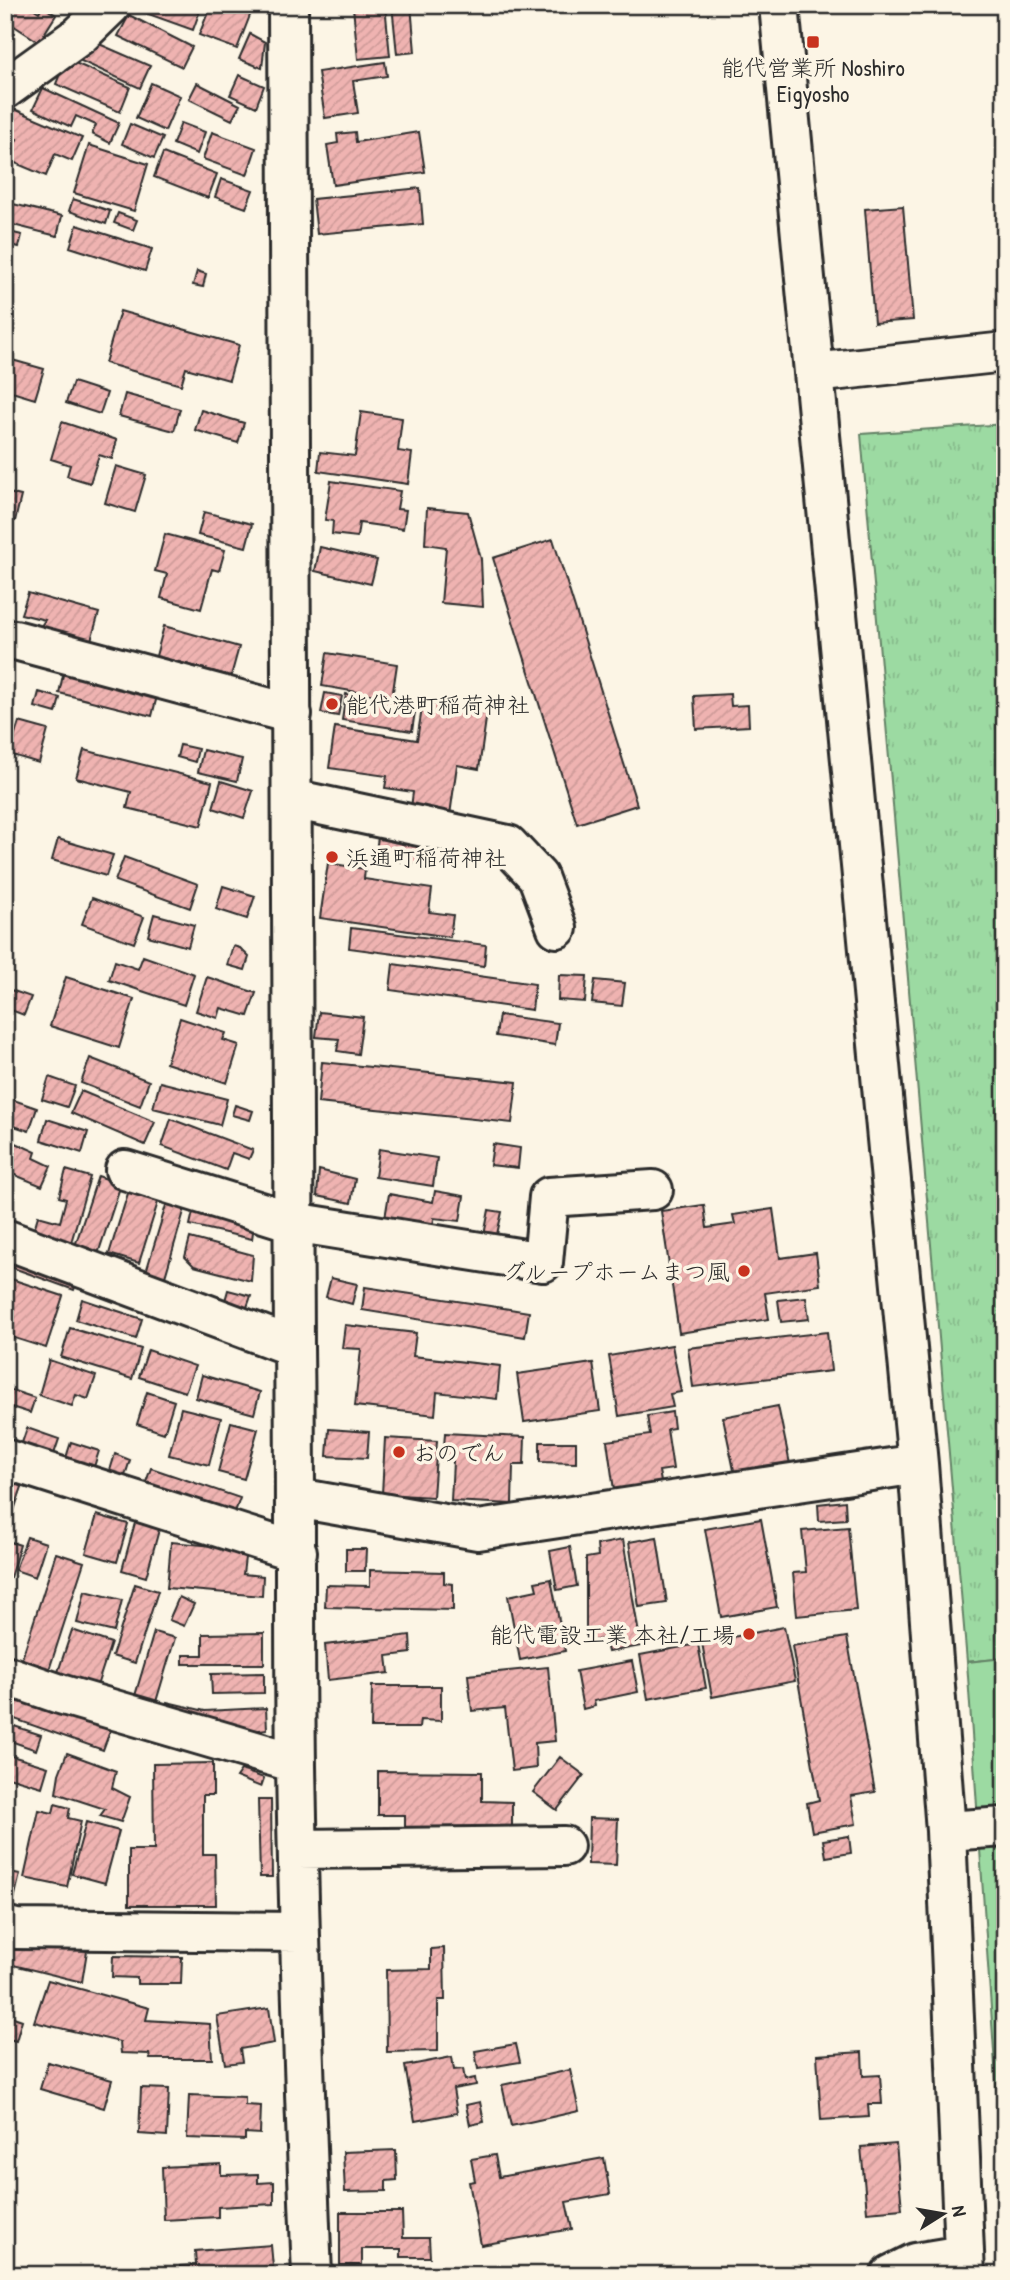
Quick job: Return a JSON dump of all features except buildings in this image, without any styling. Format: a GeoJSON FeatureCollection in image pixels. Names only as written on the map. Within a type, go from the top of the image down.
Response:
{"type":"FeatureCollection","features":[{"type":"Feature","properties":{"kind":"street"},"geometry":{"type":"LineString","coordinates":[[5,89],[80,35],[111,5]]}},
{"type":"Feature","properties":{"kind":"street"},"geometry":{"type":"LineString","coordinates":[[288,5],[293,1222],[297,1498],[296,1763],[299,1932],[312,2275]]}},
{"type":"Feature","properties":{"kind":"street"},"geometry":{"type":"LineString","coordinates":[[779,5],[918,1464],[946,1831],[964,2265],[915,2263],[891,2275]]}},
{"type":"Feature","properties":{"kind":"street"},"geometry":{"type":"LineString","coordinates":[[814,373],[1005,352]]}},
{"type":"Feature","properties":{"kind":"street"},"geometry":{"type":"LineString","coordinates":[[15,640],[292,714]]}},
{"type":"Feature","properties":{"kind":"street"},"geometry":{"type":"LineString","coordinates":[[292,799],[508,845],[538,877],[557,928]]}},
{"type":"Feature","properties":{"kind":"street"},"geometry":{"type":"LineString","coordinates":[[125,1170],[293,1222],[543,1262],[549,1197],[653,1190]]}},
{"type":"Feature","properties":{"kind":"street"},"geometry":{"type":"LineString","coordinates":[[5,1239],[294,1347]]}},
{"type":"Feature","properties":{"kind":"street"},"geometry":{"type":"LineString","coordinates":[[5,1459],[297,1552]]}},
{"type":"Feature","properties":{"kind":"street"},"geometry":{"type":"LineString","coordinates":[[297,1498],[478,1530],[918,1464]]}},
{"type":"Feature","properties":{"kind":"street"},"geometry":{"type":"LineString","coordinates":[[5,1675],[296,1763]]}},
{"type":"Feature","properties":{"kind":"street"},"geometry":{"type":"LineString","coordinates":[[946,1831],[1005,1827]]}},
{"type":"Feature","properties":{"kind":"street"},"geometry":{"type":"LineString","coordinates":[[298,1849],[564,1846]]}},
{"type":"Feature","properties":{"kind":"street"},"geometry":{"type":"LineString","coordinates":[[5,1926],[16,1929],[299,1932]]}},
{"type":"Feature","properties":{"kind":"green space"},"geometry":{"type":"Polygon","coordinates":[[[1005,424],[1005,1658],[967,1662],[861,434],[1005,424]]]}},
{"type":"Feature","properties":{"kind":"green space"},"geometry":{"type":"Polygon","coordinates":[[[1005,1658],[1005,2210],[967,1662],[1005,1658]]]}},
{"type":"Feature","properties":{"kind":"place","name":"能代営業所 Noshiro Eigyosho"},"geometry":{"type":"Point","coordinates":[813,42]}},
{"type":"Feature","properties":{"kind":"place","name":"能代港町稲荷神社"},"geometry":{"type":"Point","coordinates":[332,704]}},
{"type":"Feature","properties":{"kind":"place","name":"浜通町稲荷神社"},"geometry":{"type":"Point","coordinates":[332,857]}},
{"type":"Feature","properties":{"kind":"place","name":"グループホームまつ風"},"geometry":{"type":"Point","coordinates":[744,1271]}},
{"type":"Feature","properties":{"kind":"place","name":"おのでん"},"geometry":{"type":"Point","coordinates":[399,1452]}},
{"type":"Feature","properties":{"kind":"place","name":"能代電設工業 本社/工場"},"geometry":{"type":"Point","coordinates":[749,1634]}}]}
